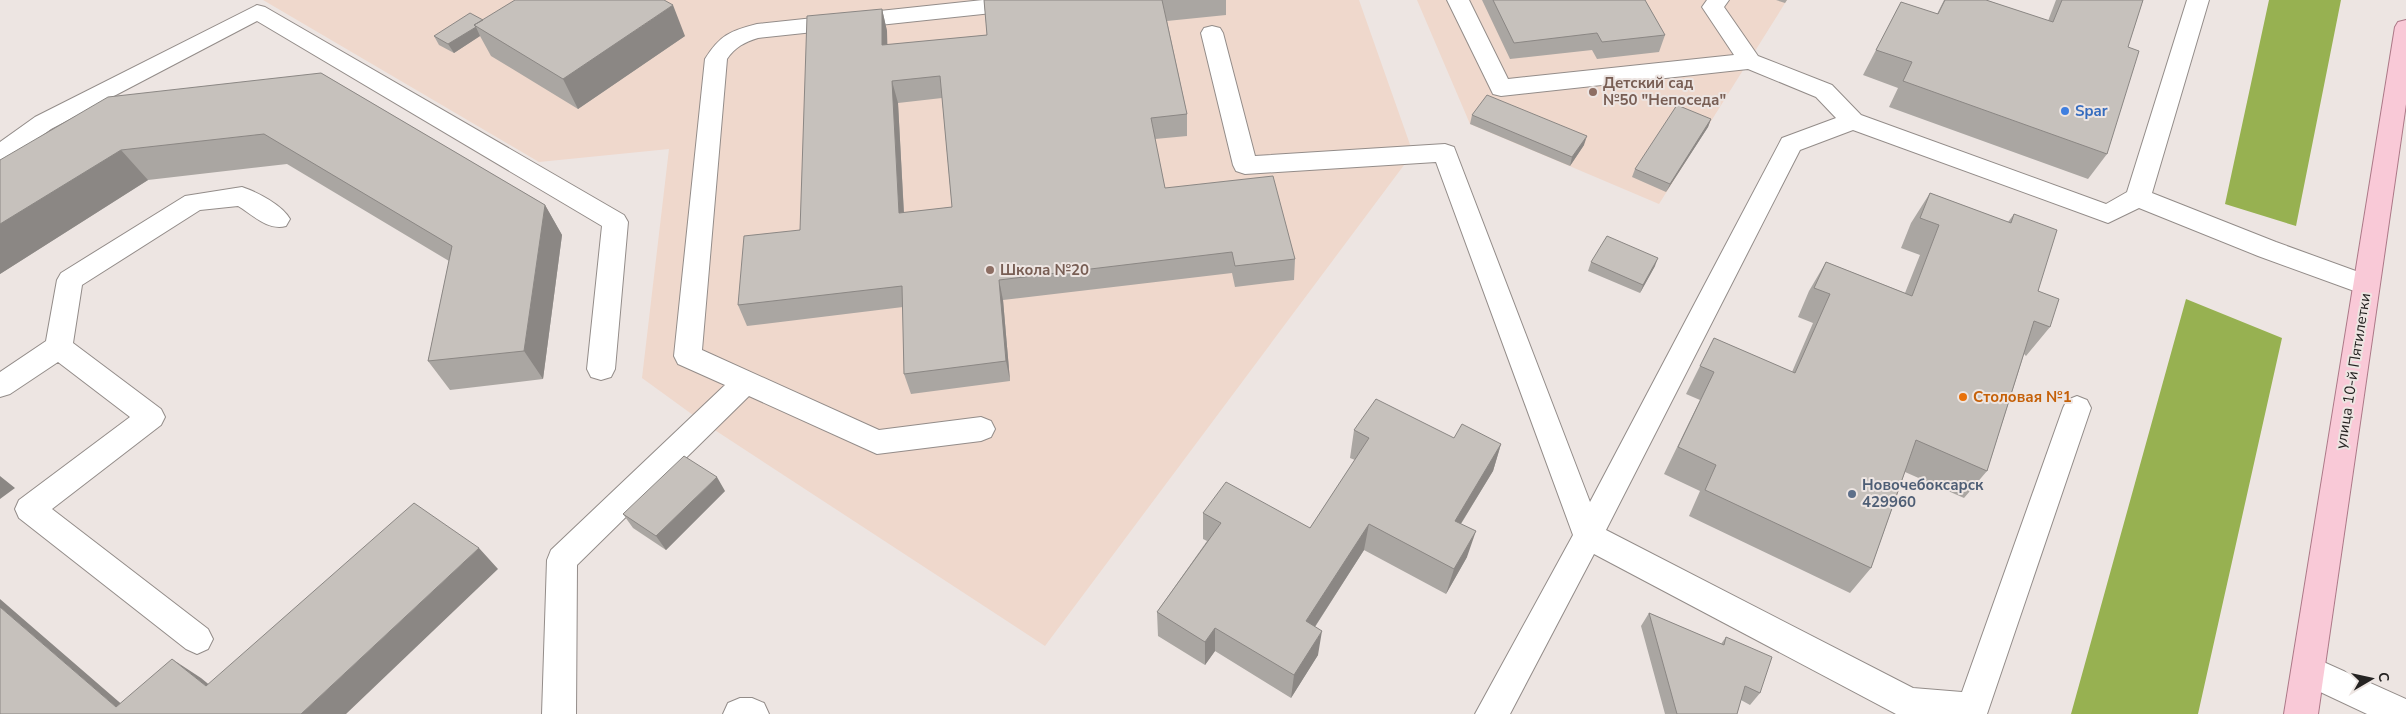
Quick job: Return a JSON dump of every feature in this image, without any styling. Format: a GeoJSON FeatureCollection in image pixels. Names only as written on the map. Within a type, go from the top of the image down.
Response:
{"type":"FeatureCollection","features":[{"type":"Feature","properties":{"kind":"main road","name":"улица 10-й Пятилетки"},"geometry":{"type":"LineString","coordinates":[[2301,714],[2406,27]]}},
{"type":"Feature","properties":{"kind":"lane"},"geometry":{"type":"LineString","coordinates":[[1458,0],[1501,88],[1750,61],[1824,91],[1853,122],[2108,214],[2138,197],[2198,0]]}},
{"type":"Feature","properties":{"kind":"lane"},"geometry":{"type":"LineString","coordinates":[[1718,0],[1713,7],[1750,61]]}},
{"type":"Feature","properties":{"kind":"lane"},"geometry":{"type":"LineString","coordinates":[[982,430],[876,442],[688,356],[716,59],[724,45],[738,36],[757,31],[1032,2]]}},
{"type":"Feature","properties":{"kind":"lane"},"geometry":{"type":"LineString","coordinates":[[0,154],[43,123],[257,12],[615,222],[600,369]]}},
{"type":"Feature","properties":{"kind":"lane"},"geometry":{"type":"LineString","coordinates":[[1212,33],[1245,165],[1446,153],[1588,536],[1908,709],[1973,709],[2077,408]]}},
{"type":"Feature","properties":{"kind":"lane"},"geometry":{"type":"LineString","coordinates":[[1492,714],[1588,536],[1791,144],[1853,122]]}},
{"type":"Feature","properties":{"kind":"lane"},"geometry":{"type":"LineString","coordinates":[[0,386],[60,347],[70,280],[194,202],[242,196],[277,219]]}},
{"type":"Feature","properties":{"kind":"lane"},"geometry":{"type":"LineString","coordinates":[[2138,197],[2267,249],[2366,285]]}},
{"type":"Feature","properties":{"kind":"lane"},"geometry":{"type":"LineString","coordinates":[[60,347],[151,418],[30,509],[196,639]]}},
{"type":"Feature","properties":{"kind":"lane"},"geometry":{"type":"LineString","coordinates":[[559,714],[562,560],[745,383]]}},
{"type":"Feature","properties":{"kind":"lane"},"geometry":{"type":"LineString","coordinates":[[2308,670],[2402,714]]}},
{"type":"Feature","properties":{"kind":"lane"},"geometry":{"type":"LineString","coordinates":[[740,714],[752,714]]}},
{"type":"Feature","properties":{"kind":"shaded area","name":"Школа №20"},"geometry":{"type":"Polygon","coordinates":[[[263,0],[1359,0],[1413,153],[1045,646],[704,423],[642,378],[669,149],[539,162],[263,0]]]}},
{"type":"Feature","properties":{"kind":"shaded area","name":"Детский сад №50 \"Непоседа\""},"geometry":{"type":"Polygon","coordinates":[[[1417,0],[1787,0],[1659,204],[1470,124],[1417,0]]]}},
{"type":"Feature","properties":{"kind":"green space"},"geometry":{"type":"Polygon","coordinates":[[[2269,0],[2341,0],[2296,226],[2225,204],[2269,0]]]}},
{"type":"Feature","properties":{"kind":"green space"},"geometry":{"type":"Polygon","coordinates":[[[2186,299],[2282,338],[2198,714],[2071,714],[2186,299]]]}},
{"type":"Feature","properties":{"kind":"building"},"geometry":{"type":"Polygon","coordinates":[[[515,0],[664,0],[673,5],[563,79],[474,25],[515,0]]]}},
{"type":"Feature","properties":{"kind":"building"},"geometry":{"type":"Polygon","coordinates":[[[984,0],[1162,0],[1187,114],[1151,118],[1165,188],[1273,176],[1295,259],[1235,266],[1232,252],[999,280],[1006,361],[904,374],[902,286],[738,305],[744,236],[800,230],[807,16],[882,9],[882,45],[987,35],[984,0]],[[940,76],[892,81],[899,213],[952,207],[940,76]]]}},
{"type":"Feature","properties":{"kind":"building"},"geometry":{"type":"Polygon","coordinates":[[[1493,0],[1645,0],[1665,35],[1602,42],[1597,33],[1514,43],[1493,0]]]}},
{"type":"Feature","properties":{"kind":"building"},"geometry":{"type":"Polygon","coordinates":[[[1945,0],[1986,0],[2053,22],[2062,0],[2143,0],[2128,47],[2139,51],[2107,154],[1903,81],[1912,62],[1876,50],[1901,2],[1938,14],[1945,0]]]}},
{"type":"Feature","properties":{"kind":"building"},"geometry":{"type":"Polygon","coordinates":[[[470,13],[483,20],[474,25],[476,27],[448,44],[434,36],[470,13]]]}},
{"type":"Feature","properties":{"kind":"building"},"geometry":{"type":"Polygon","coordinates":[[[321,73],[545,205],[524,351],[428,361],[452,246],[264,134],[121,150],[0,224],[0,160],[108,97],[321,73]]]}},
{"type":"Feature","properties":{"kind":"building"},"geometry":{"type":"Polygon","coordinates":[[[1487,95],[1587,136],[1572,157],[1472,115],[1487,95]]]}},
{"type":"Feature","properties":{"kind":"building"},"geometry":{"type":"Polygon","coordinates":[[[1677,105],[1711,119],[1670,184],[1635,169],[1677,105]]]}},
{"type":"Feature","properties":{"kind":"building"},"geometry":{"type":"Polygon","coordinates":[[[1930,193],[2011,223],[2014,214],[2057,230],[2038,291],[2059,299],[2050,327],[2034,321],[1987,471],[1916,440],[1871,568],[1705,490],[1716,465],[1678,447],[1714,372],[1700,366],[1714,338],[1795,373],[1830,294],[1814,288],[1826,262],[1912,296],[1939,225],[1920,218],[1930,193]]]}},
{"type":"Feature","properties":{"kind":"building"},"geometry":{"type":"Polygon","coordinates":[[[1607,236],[1658,258],[1643,285],[1591,262],[1607,236]]]}},
{"type":"Feature","properties":{"kind":"building"},"geometry":{"type":"Polygon","coordinates":[[[1376,399],[1454,438],[1462,424],[1501,444],[1455,521],[1476,531],[1454,569],[1369,524],[1306,621],[1322,631],[1294,675],[1215,628],[1205,642],[1157,612],[1221,523],[1203,513],[1226,482],[1310,528],[1369,438],[1354,430],[1376,399]]]}},
{"type":"Feature","properties":{"kind":"building"},"geometry":{"type":"Polygon","coordinates":[[[684,456],[717,477],[656,536],[623,514],[684,456]]]}},
{"type":"Feature","properties":{"kind":"building"},"geometry":{"type":"Polygon","coordinates":[[[414,503],[479,548],[301,714],[0,714],[0,607],[116,707],[172,659],[206,686],[414,503]]]}},
{"type":"Feature","properties":{"kind":"building"},"geometry":{"type":"Polygon","coordinates":[[[1649,613],[1724,645],[1726,637],[1772,657],[1760,693],[1745,686],[1737,714],[1677,714],[1649,613]]]}},
{"type":"Feature","properties":{"kind":"place","name":"Детский сад №50 \"Непоседа\""},"geometry":{"type":"Point","coordinates":[1593,92]}},
{"type":"Feature","properties":{"kind":"place","name":"Spar"},"geometry":{"type":"Point","coordinates":[2065,111]}},
{"type":"Feature","properties":{"kind":"place","name":"Школа №20"},"geometry":{"type":"Point","coordinates":[990,270]}},
{"type":"Feature","properties":{"kind":"place","name":"Столовая №1"},"geometry":{"type":"Point","coordinates":[1963,397]}},
{"type":"Feature","properties":{"kind":"place","name":"Новочебоксарск 429960"},"geometry":{"type":"Point","coordinates":[1852,494]}}]}
